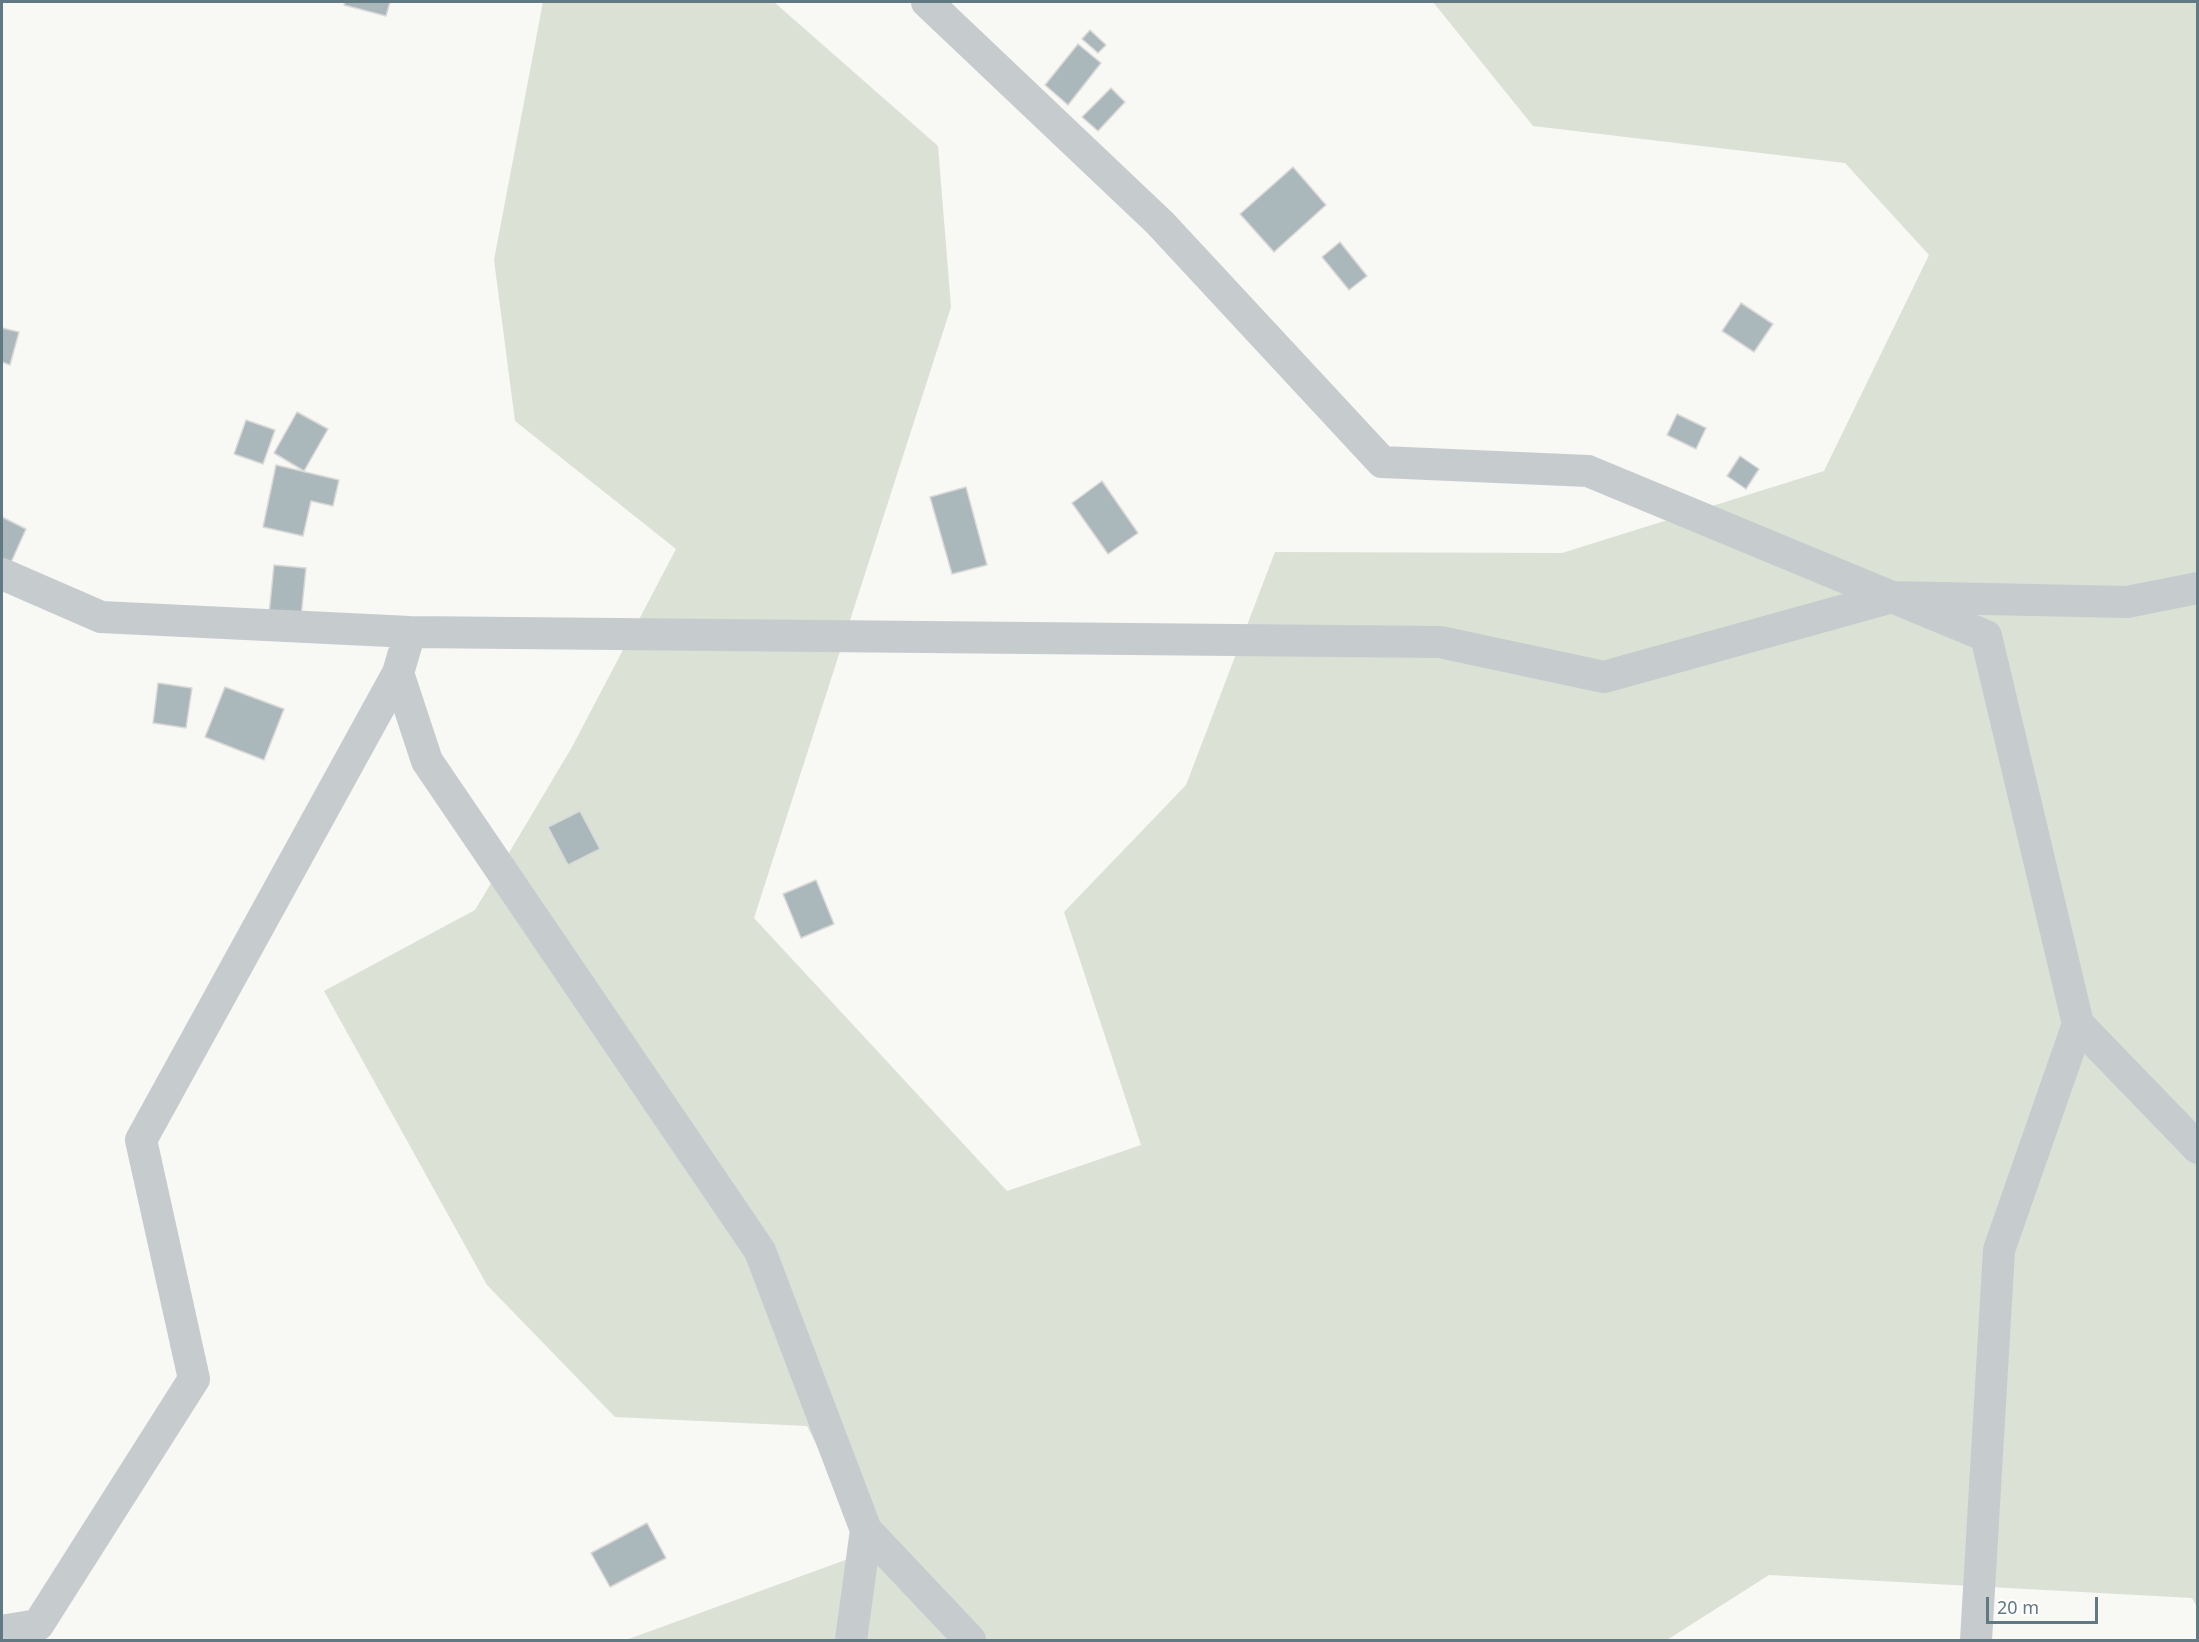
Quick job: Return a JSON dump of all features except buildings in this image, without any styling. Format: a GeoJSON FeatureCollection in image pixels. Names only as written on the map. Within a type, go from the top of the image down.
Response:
{"type":"FeatureCollection","features":[{"type":"Feature","properties":{"kind":"street"},"geometry":{"type":"LineString","coordinates":[[927,2],[1160,223],[1382,462],[1588,471],[1986,636],[2078,1024],[2198,1148]]}},
{"type":"Feature","properties":{"kind":"street"},"geometry":{"type":"LineString","coordinates":[[2,574],[101,617],[410,632],[1440,642],[1604,677],[1892,597],[2127,602],[2198,588]]}},
{"type":"Feature","properties":{"kind":"street"},"geometry":{"type":"LineString","coordinates":[[2,1631],[38,1625],[194,1379],[141,1140],[398,673],[410,632]]}},
{"type":"Feature","properties":{"kind":"street"},"geometry":{"type":"LineString","coordinates":[[398,673],[427,761],[760,1251],[866,1530],[970,1641]]}},
{"type":"Feature","properties":{"kind":"street"},"geometry":{"type":"LineString","coordinates":[[1976,1641],[1999,1250],[2078,1024]]}},
{"type":"Feature","properties":{"kind":"street"},"geometry":{"type":"LineString","coordinates":[[851,1641],[866,1530]]}},
{"type":"Feature","properties":{"kind":"shaded area"},"geometry":{"type":"Polygon","coordinates":[[[543,2],[774,2],[938,146],[951,307],[754,918],[1007,1191],[1141,1145],[1064,912],[1186,785],[1275,552],[1562,553],[1824,471],[1929,255],[1845,163],[1533,126],[1433,2],[2197,2],[2197,1607],[2192,1598],[1769,1575],[1667,1640],[626,1640],[870,1551],[807,1426],[615,1417],[487,1285],[324,991],[475,910],[572,747],[676,549],[515,421],[494,260],[543,2]]]}}]}
